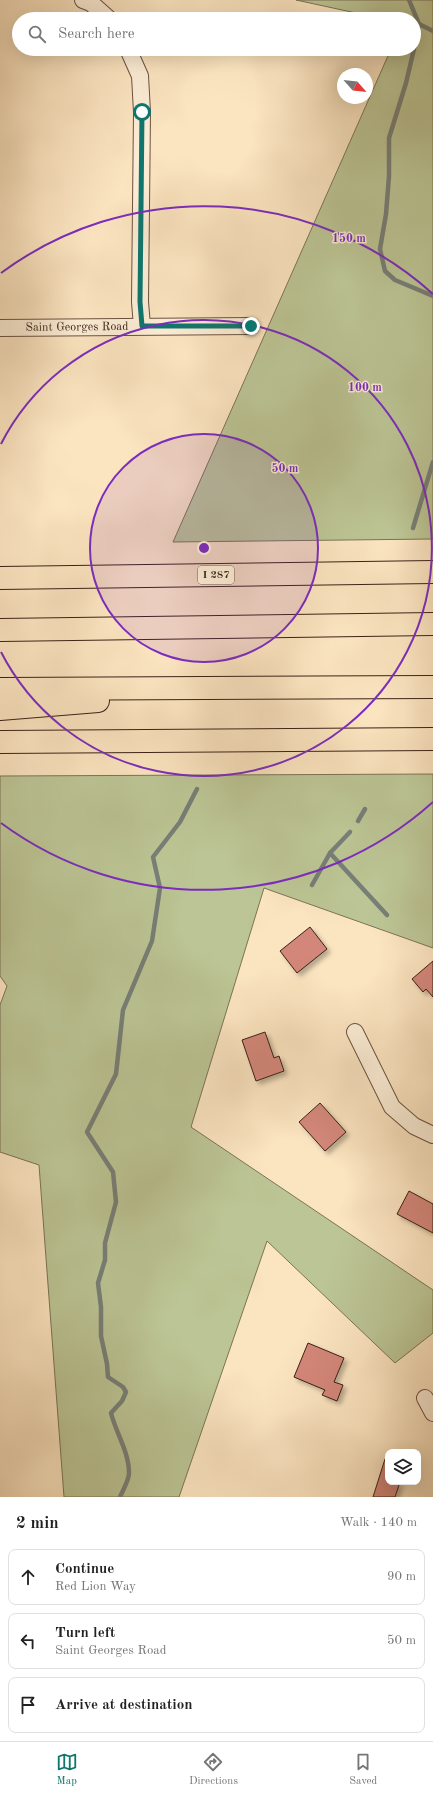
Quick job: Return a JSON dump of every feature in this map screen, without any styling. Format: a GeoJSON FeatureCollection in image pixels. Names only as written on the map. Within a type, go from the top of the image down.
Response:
{"type":"FeatureCollection","features":[{"type":"Feature","properties":{"kind":"highway","name":"I 287"},"geometry":{"type":"LineString","coordinates":[[0,578],[433,572]]}},
{"type":"Feature","properties":{"kind":"highway"},"geometry":{"type":"LineString","coordinates":[[0,630],[433,624]]}},
{"type":"Feature","properties":{"kind":"highway"},"geometry":{"type":"LineString","coordinates":[[0,689],[433,686]]}},
{"type":"Feature","properties":{"kind":"highway"},"geometry":{"type":"LineString","coordinates":[[0,709],[231,688]]}},
{"type":"Feature","properties":{"kind":"highway"},"geometry":{"type":"LineString","coordinates":[[0,742],[433,739]]}},
{"type":"Feature","properties":{"kind":"street"},"geometry":{"type":"LineString","coordinates":[[82,0],[91,3],[101,12]]}},
{"type":"Feature","properties":{"kind":"street"},"geometry":{"type":"LineString","coordinates":[[131,56],[140,76],[142,112],[140,302],[142,326]]}},
{"type":"Feature","properties":{"kind":"street","name":"Saint Georges Road"},"geometry":{"type":"LineString","coordinates":[[0,328],[251,326]]}},
{"type":"Feature","properties":{"kind":"street"},"geometry":{"type":"LineString","coordinates":[[355,1032],[392,1107],[414,1126],[433,1135]]}},
{"type":"Feature","properties":{"kind":"street"},"geometry":{"type":"LineString","coordinates":[[425,1398],[433,1413]]}},
{"type":"Feature","properties":{"kind":"green space"},"geometry":{"type":"Polygon","coordinates":[[[296,0],[433,0],[433,539],[173,542],[367,104],[373,104],[373,90],[388,56],[421,56],[421,12],[352,12],[296,0]]]}},
{"type":"Feature","properties":{"kind":"green space"},"geometry":{"type":"Polygon","coordinates":[[[433,774],[433,948],[264,888],[191,1127],[433,1290],[433,1333],[395,1363],[267,1241],[179,1497],[64,1497],[39,1165],[0,1152],[0,1005],[7,986],[0,976],[0,776],[433,774]]]}},
{"type":"Feature","properties":{"kind":"building"},"geometry":{"type":"Polygon","coordinates":[[[310,927],[327,949],[297,973],[280,951],[310,927]]]}},
{"type":"Feature","properties":{"kind":"building"},"geometry":{"type":"Polygon","coordinates":[[[433,961],[433,997],[426,989],[423,992],[412,979],[433,961]]]}},
{"type":"Feature","properties":{"kind":"building"},"geometry":{"type":"Polygon","coordinates":[[[265,1032],[274,1058],[279,1056],[284,1071],[256,1081],[242,1040],[265,1032]]]}},
{"type":"Feature","properties":{"kind":"building"},"geometry":{"type":"Polygon","coordinates":[[[320,1103],[346,1132],[325,1151],[299,1122],[320,1103]]]}},
{"type":"Feature","properties":{"kind":"building"},"geometry":{"type":"Polygon","coordinates":[[[409,1191],[433,1204],[433,1233],[397,1214],[409,1191]]]}},
{"type":"Feature","properties":{"kind":"building"},"geometry":{"type":"Polygon","coordinates":[[[308,1343],[344,1358],[334,1382],[343,1385],[337,1401],[322,1395],[325,1390],[294,1377],[308,1343]]]}},
{"type":"Feature","properties":{"kind":"building"},"geometry":{"type":"Polygon","coordinates":[[[385,1459],[385,1485],[399,1485],[395,1497],[373,1497],[385,1459]]]}},
{"type":"Feature","properties":{"kind":"waterway"},"geometry":{"type":"LineString","coordinates":[[409,0],[414,12]]}},
{"type":"Feature","properties":{"kind":"waterway"},"geometry":{"type":"LineString","coordinates":[[421,25],[433,31]]}},
{"type":"Feature","properties":{"kind":"waterway"},"geometry":{"type":"LineString","coordinates":[[412,56],[406,83],[389,138],[389,176],[386,214],[380,249],[385,271],[395,280],[433,296]]}},
{"type":"Feature","properties":{"kind":"waterway"},"geometry":{"type":"LineString","coordinates":[[413,528],[433,462]]}},
{"type":"Feature","properties":{"kind":"waterway"},"geometry":{"type":"LineString","coordinates":[[120,1497],[126,1485],[129,1473],[125,1450],[111,1413],[122,1401],[126,1392],[123,1387],[108,1377],[107,1364],[101,1336],[101,1307],[98,1283],[105,1260],[105,1243],[116,1202],[113,1172],[87,1132],[116,1074],[123,1010],[152,941],[160,888],[153,857],[180,822],[197,789]]}},
{"type":"Feature","properties":{"kind":"waterway"},"geometry":{"type":"LineString","coordinates":[[358,821],[365,809]]}},
{"type":"Feature","properties":{"kind":"waterway"},"geometry":{"type":"LineString","coordinates":[[312,885],[330,853],[350,832]]}},
{"type":"Feature","properties":{"kind":"waterway"},"geometry":{"type":"LineString","coordinates":[[330,853],[387,915]]}},
{"type":"Feature","properties":{"kind":"route"},"geometry":{"type":"LineString","coordinates":[[142,112],[140,302],[142,326],[251,326]]}}]}
